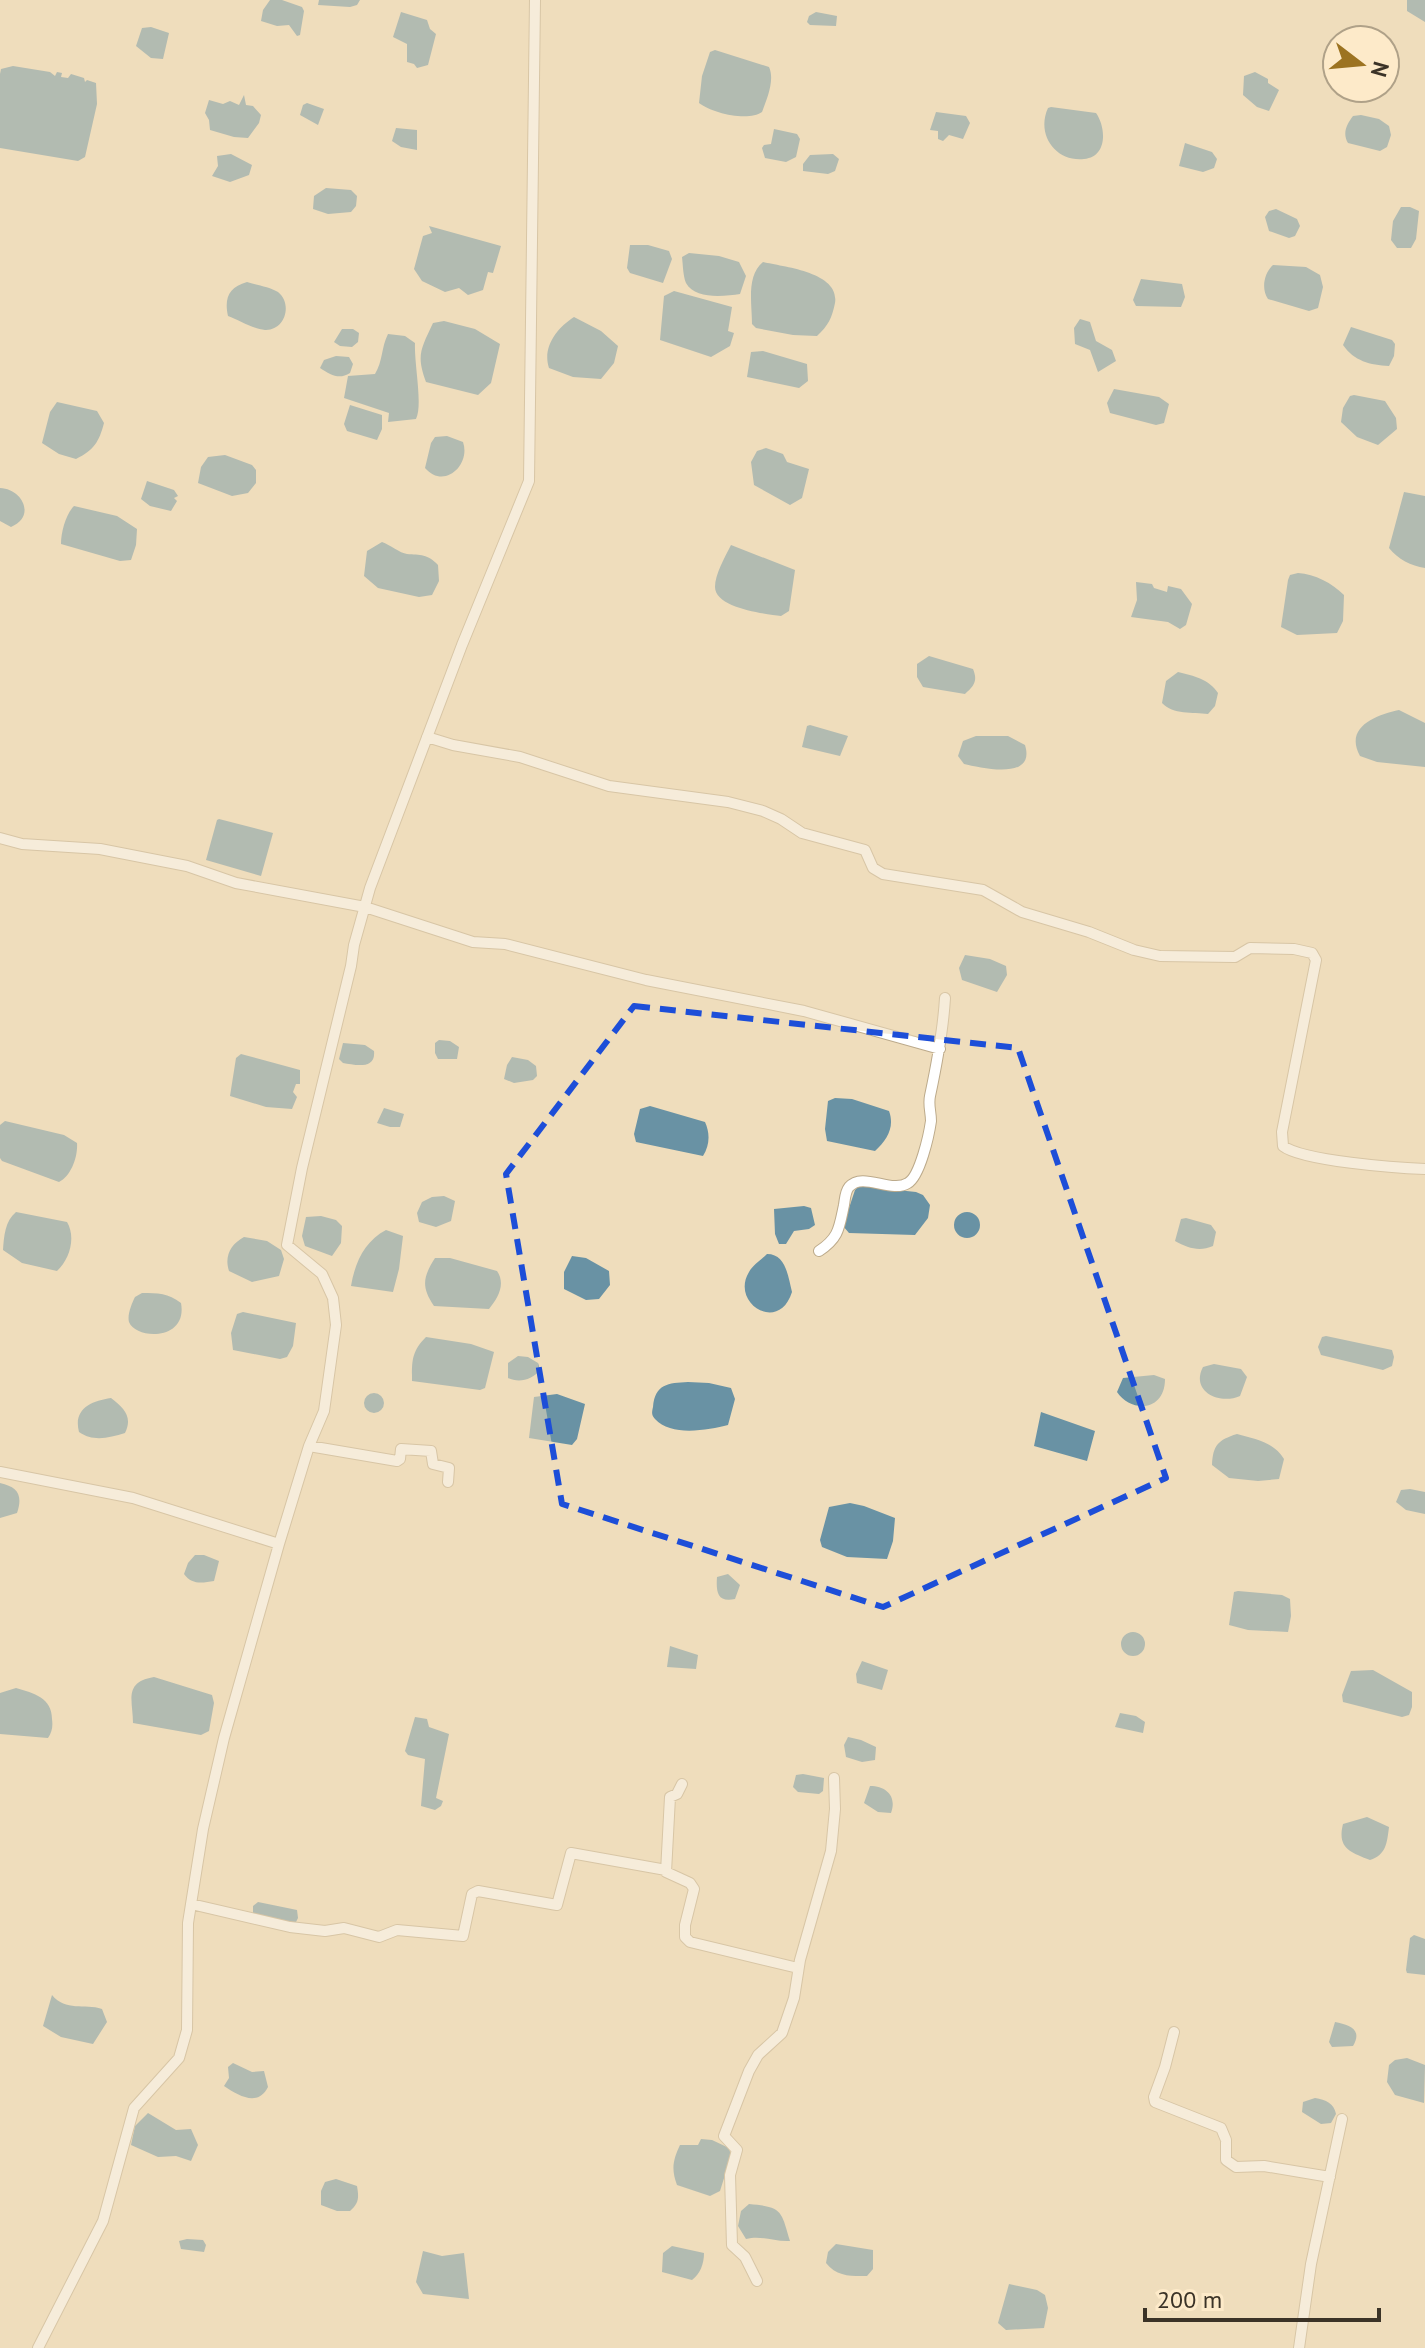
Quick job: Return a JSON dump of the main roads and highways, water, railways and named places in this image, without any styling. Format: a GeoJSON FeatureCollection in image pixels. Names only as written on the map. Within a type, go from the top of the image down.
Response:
{"type":"FeatureCollection","features":[{"type":"Feature","properties":{"kind":"water"},"geometry":{"type":"Polygon","coordinates":[[[270,0],[282,0],[302,7],[300,35],[297,36],[289,25],[277,26],[261,21],[263,10],[270,0]]]}},
{"type":"Feature","properties":{"kind":"water"},"geometry":{"type":"Polygon","coordinates":[[[319,0],[360,0],[350,7],[318,5],[319,0]]]}},
{"type":"Feature","properties":{"kind":"water"},"geometry":{"type":"Polygon","coordinates":[[[1407,0],[1425,0],[1425,22],[1407,11],[1407,0]]]}},
{"type":"Feature","properties":{"kind":"water"},"geometry":{"type":"Polygon","coordinates":[[[401,12],[427,20],[436,34],[428,65],[417,68],[407,62],[407,44],[393,37],[401,12]]]}},
{"type":"Feature","properties":{"kind":"water"},"geometry":{"type":"Polygon","coordinates":[[[816,12],[837,16],[836,26],[810,25],[807,22],[809,16],[816,12]]]}},
{"type":"Feature","properties":{"kind":"water"},"geometry":{"type":"Polygon","coordinates":[[[151,27],[169,33],[163,59],[151,58],[136,46],[142,28],[151,27]]]}},
{"type":"Feature","properties":{"kind":"water"},"geometry":{"type":"Polygon","coordinates":[[[715,50],[769,67],[771,84],[762,112],[748,116],[730,115],[699,103],[702,76],[710,52],[715,50]]]}},
{"type":"Feature","properties":{"kind":"water"},"geometry":{"type":"Polygon","coordinates":[[[13,66],[50,72],[55,76],[57,72],[62,73],[61,77],[68,78],[71,74],[84,78],[85,82],[96,83],[97,104],[85,157],[78,161],[0,148],[0,74],[1,69],[13,66]]]}},
{"type":"Feature","properties":{"kind":"water"},"geometry":{"type":"Polygon","coordinates":[[[1255,72],[1279,90],[1269,111],[1257,107],[1243,95],[1244,76],[1255,72]]]}},
{"type":"Feature","properties":{"kind":"water"},"geometry":{"type":"Polygon","coordinates":[[[244,95],[246,105],[253,106],[261,115],[248,138],[210,130],[205,113],[209,100],[223,104],[230,101],[239,105],[244,95]]]}},
{"type":"Feature","properties":{"kind":"water"},"geometry":{"type":"Polygon","coordinates":[[[307,103],[324,109],[318,125],[300,115],[303,105],[307,103]]]}},
{"type":"Feature","properties":{"kind":"water"},"geometry":{"type":"Polygon","coordinates":[[[1048,108],[1096,113],[1103,133],[1097,153],[1092,157],[1074,159],[1057,151],[1046,136],[1044,127],[1048,108]]]}},
{"type":"Feature","properties":{"kind":"water"},"geometry":{"type":"Polygon","coordinates":[[[936,112],[966,116],[970,123],[963,139],[949,135],[943,141],[938,139],[938,131],[930,130],[936,112]]]}},
{"type":"Feature","properties":{"kind":"water"},"geometry":{"type":"Polygon","coordinates":[[[1353,116],[1379,119],[1389,126],[1391,135],[1387,147],[1380,151],[1348,143],[1345,136],[1347,125],[1353,116]]]}},
{"type":"Feature","properties":{"kind":"water"},"geometry":{"type":"Polygon","coordinates":[[[396,128],[417,130],[417,150],[401,147],[392,141],[396,128]]]}},
{"type":"Feature","properties":{"kind":"water"},"geometry":{"type":"Polygon","coordinates":[[[774,129],[797,134],[800,139],[796,157],[786,162],[765,158],[762,148],[771,144],[774,129]]]}},
{"type":"Feature","properties":{"kind":"water"},"geometry":{"type":"Polygon","coordinates":[[[1185,143],[1212,152],[1217,159],[1214,168],[1203,172],[1179,166],[1185,143]]]}},
{"type":"Feature","properties":{"kind":"water"},"geometry":{"type":"Polygon","coordinates":[[[231,154],[252,165],[249,175],[230,182],[212,176],[218,166],[217,156],[231,154]]]}},
{"type":"Feature","properties":{"kind":"water"},"geometry":{"type":"Polygon","coordinates":[[[833,154],[839,159],[835,171],[828,174],[803,171],[803,164],[810,155],[833,154]]]}},
{"type":"Feature","properties":{"kind":"water"},"geometry":{"type":"Polygon","coordinates":[[[326,188],[351,190],[357,196],[356,206],[351,212],[328,214],[313,209],[314,196],[326,188]]]}},
{"type":"Feature","properties":{"kind":"water"},"geometry":{"type":"Polygon","coordinates":[[[1401,207],[1419,211],[1416,239],[1411,248],[1397,248],[1391,240],[1393,221],[1401,207]]]}},
{"type":"Feature","properties":{"kind":"water"},"geometry":{"type":"Polygon","coordinates":[[[1276,209],[1297,219],[1300,226],[1295,236],[1289,238],[1269,231],[1265,217],[1269,211],[1276,209]]]}},
{"type":"Feature","properties":{"kind":"water"},"geometry":{"type":"Polygon","coordinates":[[[429,226],[501,246],[493,273],[488,272],[483,290],[468,295],[459,288],[445,292],[422,281],[414,269],[423,236],[432,233],[429,226]]]}},
{"type":"Feature","properties":{"kind":"water"},"geometry":{"type":"Polygon","coordinates":[[[630,245],[648,245],[669,251],[672,259],[663,283],[630,273],[627,268],[630,245]]]}},
{"type":"Feature","properties":{"kind":"water"},"geometry":{"type":"Polygon","coordinates":[[[689,253],[739,262],[746,276],[740,294],[711,296],[690,288],[685,280],[682,257],[689,253]]]}},
{"type":"Feature","properties":{"kind":"water"},"geometry":{"type":"Polygon","coordinates":[[[763,262],[809,273],[829,284],[834,293],[834,308],[827,325],[817,336],[793,335],[756,328],[752,324],[752,282],[763,262]]]}},
{"type":"Feature","properties":{"kind":"water"},"geometry":{"type":"Polygon","coordinates":[[[1273,265],[1306,267],[1320,275],[1323,287],[1318,308],[1309,311],[1268,299],[1264,281],[1273,265]]]}},
{"type":"Feature","properties":{"kind":"water"},"geometry":{"type":"Polygon","coordinates":[[[1141,279],[1182,284],[1185,297],[1181,307],[1136,306],[1133,300],[1141,279]]]}},
{"type":"Feature","properties":{"kind":"water"},"geometry":{"type":"Polygon","coordinates":[[[247,282],[275,290],[283,297],[285,316],[278,326],[260,329],[228,316],[229,294],[247,282]]]}},
{"type":"Feature","properties":{"kind":"water"},"geometry":{"type":"Polygon","coordinates":[[[674,291],[732,307],[728,331],[734,333],[730,346],[711,357],[660,340],[664,296],[674,291]]]}},
{"type":"Feature","properties":{"kind":"water"},"geometry":{"type":"Polygon","coordinates":[[[574,317],[601,331],[618,346],[614,363],[601,379],[573,377],[549,368],[547,360],[552,339],[574,317]]]}},
{"type":"Feature","properties":{"kind":"water"},"geometry":{"type":"Polygon","coordinates":[[[1080,319],[1090,322],[1096,341],[1112,350],[1116,361],[1098,372],[1090,350],[1075,344],[1074,328],[1080,319]]]}},
{"type":"Feature","properties":{"kind":"water"},"geometry":{"type":"Polygon","coordinates":[[[444,321],[475,329],[500,344],[491,383],[478,395],[426,382],[421,365],[423,346],[433,323],[444,321]]]}},
{"type":"Feature","properties":{"kind":"water"},"geometry":{"type":"Polygon","coordinates":[[[1351,327],[1392,340],[1395,344],[1394,356],[1389,366],[1363,361],[1347,350],[1343,345],[1351,327]]]}},
{"type":"Feature","properties":{"kind":"water"},"geometry":{"type":"Polygon","coordinates":[[[342,329],[353,329],[359,333],[358,342],[352,347],[334,342],[342,329]]]}},
{"type":"Feature","properties":{"kind":"water"},"geometry":{"type":"Polygon","coordinates":[[[388,334],[405,336],[415,343],[419,404],[416,419],[388,422],[389,413],[344,398],[348,376],[375,374],[388,334]]]}},
{"type":"Feature","properties":{"kind":"water"},"geometry":{"type":"Polygon","coordinates":[[[763,351],[807,364],[808,381],[799,388],[747,377],[751,352],[763,351]]]}},
{"type":"Feature","properties":{"kind":"water"},"geometry":{"type":"Polygon","coordinates":[[[336,356],[349,357],[353,364],[350,373],[335,376],[320,368],[324,360],[336,356]]]}},
{"type":"Feature","properties":{"kind":"water"},"geometry":{"type":"Polygon","coordinates":[[[1114,389],[1159,397],[1169,404],[1164,423],[1156,425],[1110,413],[1107,403],[1114,389]]]}},
{"type":"Feature","properties":{"kind":"water"},"geometry":{"type":"Polygon","coordinates":[[[1350,396],[1385,401],[1396,418],[1397,429],[1378,445],[1357,437],[1341,422],[1343,408],[1350,396]]]}},
{"type":"Feature","properties":{"kind":"water"},"geometry":{"type":"Polygon","coordinates":[[[57,402],[97,411],[104,423],[95,445],[76,459],[59,454],[42,443],[50,412],[57,402]]]}},
{"type":"Feature","properties":{"kind":"water"},"geometry":{"type":"Polygon","coordinates":[[[350,405],[382,415],[382,429],[377,440],[347,431],[344,424],[350,405]]]}},
{"type":"Feature","properties":{"kind":"water"},"geometry":{"type":"Polygon","coordinates":[[[447,436],[463,442],[463,459],[460,466],[447,476],[432,474],[425,468],[431,443],[435,437],[447,436]]]}},
{"type":"Feature","properties":{"kind":"water"},"geometry":{"type":"Polygon","coordinates":[[[766,448],[783,454],[787,462],[809,469],[802,498],[790,505],[754,485],[751,462],[757,451],[766,448]]]}},
{"type":"Feature","properties":{"kind":"water"},"geometry":{"type":"Polygon","coordinates":[[[225,455],[252,465],[256,470],[256,483],[248,493],[232,496],[198,483],[201,467],[208,457],[225,455]]]}},
{"type":"Feature","properties":{"kind":"water"},"geometry":{"type":"Polygon","coordinates":[[[147,481],[174,490],[178,496],[174,498],[177,501],[171,511],[150,506],[141,499],[147,481]]]}},
{"type":"Feature","properties":{"kind":"water"},"geometry":{"type":"Polygon","coordinates":[[[0,488],[15,493],[24,504],[23,517],[11,527],[0,521],[0,488]]]}},
{"type":"Feature","properties":{"kind":"water"},"geometry":{"type":"Polygon","coordinates":[[[1404,492],[1425,496],[1425,568],[1405,561],[1389,548],[1404,492]]]}},
{"type":"Feature","properties":{"kind":"water"},"geometry":{"type":"Polygon","coordinates":[[[74,506],[117,516],[137,529],[131,560],[120,561],[61,544],[64,524],[74,506]]]}},
{"type":"Feature","properties":{"kind":"water"},"geometry":{"type":"Polygon","coordinates":[[[382,542],[404,553],[427,557],[438,565],[439,581],[432,595],[419,597],[378,588],[364,576],[367,551],[382,542]]]}},
{"type":"Feature","properties":{"kind":"water"},"geometry":{"type":"Polygon","coordinates":[[[731,545],[795,570],[789,611],[781,616],[753,611],[732,605],[717,594],[717,577],[731,545]]]}},
{"type":"Feature","properties":{"kind":"water"},"geometry":{"type":"Polygon","coordinates":[[[1298,573],[1323,580],[1344,595],[1343,621],[1337,633],[1297,635],[1281,627],[1288,580],[1290,575],[1298,573]]]}},
{"type":"Feature","properties":{"kind":"water"},"geometry":{"type":"Polygon","coordinates":[[[1136,582],[1152,584],[1154,588],[1167,592],[1168,586],[1181,589],[1192,604],[1186,625],[1180,629],[1168,622],[1131,617],[1137,600],[1136,582]]]}},
{"type":"Feature","properties":{"kind":"water"},"geometry":{"type":"Polygon","coordinates":[[[929,656],[973,669],[973,686],[965,694],[923,687],[917,677],[917,664],[929,656]]]}},
{"type":"Feature","properties":{"kind":"water"},"geometry":{"type":"Polygon","coordinates":[[[1178,672],[1206,681],[1218,693],[1215,706],[1208,714],[1177,711],[1162,703],[1166,681],[1178,672]]]}},
{"type":"Feature","properties":{"kind":"water"},"geometry":{"type":"Polygon","coordinates":[[[1399,710],[1425,723],[1425,767],[1377,762],[1360,756],[1356,746],[1359,730],[1372,719],[1399,710]]]}},
{"type":"Feature","properties":{"kind":"water"},"geometry":{"type":"Polygon","coordinates":[[[807,726],[848,736],[840,756],[802,747],[807,726]]]}},
{"type":"Feature","properties":{"kind":"water"},"geometry":{"type":"Polygon","coordinates":[[[976,736],[1008,736],[1025,745],[1023,764],[1005,770],[964,764],[958,756],[963,741],[976,736]]]}},
{"type":"Feature","properties":{"kind":"water"},"geometry":{"type":"Polygon","coordinates":[[[219,819],[273,833],[261,876],[206,860],[219,819]]]}},
{"type":"Feature","properties":{"kind":"water"},"geometry":{"type":"Polygon","coordinates":[[[965,955],[990,959],[1006,966],[1007,975],[997,992],[962,980],[959,968],[965,955]]]}},
{"type":"Feature","properties":{"kind":"water"},"geometry":{"type":"Polygon","coordinates":[[[439,1040],[450,1041],[459,1047],[457,1059],[438,1059],[435,1043],[439,1040]]]}},
{"type":"Feature","properties":{"kind":"water"},"geometry":{"type":"Polygon","coordinates":[[[343,1043],[365,1045],[374,1051],[372,1061],[364,1065],[343,1063],[339,1059],[343,1043]]]}},
{"type":"Feature","properties":{"kind":"water"},"geometry":{"type":"Polygon","coordinates":[[[241,1054],[300,1070],[300,1084],[296,1084],[293,1092],[297,1097],[292,1109],[266,1107],[230,1096],[236,1058],[241,1054]]]}},
{"type":"Feature","properties":{"kind":"water"},"geometry":{"type":"Polygon","coordinates":[[[512,1057],[528,1060],[536,1066],[537,1076],[533,1080],[514,1083],[504,1079],[512,1057]]]}},
{"type":"Feature","properties":{"kind":"water"},"geometry":{"type":"Polygon","coordinates":[[[835,1098],[852,1099],[889,1111],[889,1133],[875,1151],[827,1141],[828,1101],[835,1098]]]}},
{"type":"Feature","properties":{"kind":"water"},"geometry":{"type":"Polygon","coordinates":[[[650,1106],[705,1122],[708,1139],[703,1156],[636,1142],[634,1134],[640,1109],[650,1106]]]}},
{"type":"Feature","properties":{"kind":"water"},"geometry":{"type":"Polygon","coordinates":[[[384,1108],[404,1114],[400,1127],[377,1123],[384,1108]]]}},
{"type":"Feature","properties":{"kind":"water"},"geometry":{"type":"Polygon","coordinates":[[[5,1121],[64,1135],[77,1143],[75,1160],[67,1175],[59,1182],[2,1161],[0,1125],[5,1121]]]}},
{"type":"Feature","properties":{"kind":"water"},"geometry":{"type":"Polygon","coordinates":[[[859,1186],[923,1195],[930,1205],[928,1218],[915,1235],[849,1233],[843,1226],[859,1186]]]}},
{"type":"Feature","properties":{"kind":"water"},"geometry":{"type":"Polygon","coordinates":[[[444,1196],[455,1201],[451,1221],[436,1227],[419,1222],[417,1213],[422,1202],[444,1196]]]}},
{"type":"Feature","properties":{"kind":"water"},"geometry":{"type":"Polygon","coordinates":[[[811,1208],[815,1225],[794,1231],[786,1244],[779,1244],[775,1234],[774,1209],[811,1208]]]}},
{"type":"Feature","properties":{"kind":"water"},"geometry":{"type":"Polygon","coordinates":[[[16,1212],[67,1222],[71,1234],[70,1248],[57,1271],[22,1263],[3,1250],[7,1224],[16,1212]]]}},
{"type":"Feature","properties":{"kind":"water"},"geometry":{"type":"Polygon","coordinates":[[[967,1212],[976,1216],[980,1225],[976,1234],[967,1238],[958,1234],[954,1225],[958,1216],[967,1212]]]}},
{"type":"Feature","properties":{"kind":"water"},"geometry":{"type":"Polygon","coordinates":[[[321,1216],[336,1220],[342,1226],[341,1243],[332,1256],[305,1246],[302,1236],[306,1217],[321,1216]]]}},
{"type":"Feature","properties":{"kind":"water"},"geometry":{"type":"Polygon","coordinates":[[[1181,1219],[1211,1225],[1216,1232],[1213,1246],[1194,1248],[1175,1241],[1181,1219]]]}},
{"type":"Feature","properties":{"kind":"water"},"geometry":{"type":"Polygon","coordinates":[[[386,1230],[403,1236],[393,1292],[351,1286],[362,1253],[372,1240],[386,1230]]]}},
{"type":"Feature","properties":{"kind":"water"},"geometry":{"type":"Polygon","coordinates":[[[244,1237],[267,1241],[281,1250],[284,1259],[279,1276],[252,1282],[229,1271],[227,1260],[230,1251],[244,1237]]]}},
{"type":"Feature","properties":{"kind":"water"},"geometry":{"type":"Polygon","coordinates":[[[767,1254],[782,1262],[792,1292],[786,1304],[777,1311],[768,1312],[751,1303],[745,1283],[751,1269],[767,1254]]]}},
{"type":"Feature","properties":{"kind":"water"},"geometry":{"type":"Polygon","coordinates":[[[572,1256],[586,1258],[609,1271],[610,1285],[599,1299],[586,1300],[564,1289],[564,1272],[572,1256]]]}},
{"type":"Feature","properties":{"kind":"water"},"geometry":{"type":"Polygon","coordinates":[[[435,1258],[450,1258],[497,1271],[501,1286],[489,1309],[434,1306],[425,1282],[435,1258]]]}},
{"type":"Feature","properties":{"kind":"water"},"geometry":{"type":"Polygon","coordinates":[[[142,1293],[163,1294],[181,1303],[177,1325],[160,1334],[134,1328],[129,1322],[129,1313],[135,1297],[142,1293]]]}},
{"type":"Feature","properties":{"kind":"water"},"geometry":{"type":"Polygon","coordinates":[[[243,1312],[296,1323],[293,1346],[287,1357],[280,1359],[233,1350],[231,1333],[237,1314],[243,1312]]]}},
{"type":"Feature","properties":{"kind":"water"},"geometry":{"type":"Polygon","coordinates":[[[426,1337],[471,1344],[494,1352],[485,1388],[480,1390],[412,1381],[413,1358],[426,1337]]]}},
{"type":"Feature","properties":{"kind":"water"},"geometry":{"type":"Polygon","coordinates":[[[1322,1337],[1392,1350],[1392,1366],[1383,1370],[1321,1355],[1318,1347],[1322,1337]]]}},
{"type":"Feature","properties":{"kind":"water"},"geometry":{"type":"Polygon","coordinates":[[[518,1356],[538,1363],[540,1370],[525,1380],[508,1378],[508,1363],[518,1356]]]}},
{"type":"Feature","properties":{"kind":"water"},"geometry":{"type":"Polygon","coordinates":[[[1214,1364],[1241,1369],[1247,1377],[1240,1396],[1224,1399],[1204,1390],[1200,1383],[1203,1367],[1214,1364]]]}},
{"type":"Feature","properties":{"kind":"water"},"geometry":{"type":"Polygon","coordinates":[[[1154,1375],[1165,1379],[1164,1390],[1154,1403],[1138,1406],[1123,1399],[1117,1392],[1123,1378],[1154,1375]]]}},
{"type":"Feature","properties":{"kind":"water"},"geometry":{"type":"Polygon","coordinates":[[[688,1382],[731,1388],[735,1399],[728,1425],[680,1430],[662,1425],[655,1419],[652,1410],[660,1389],[669,1384],[688,1382]]]}},
{"type":"Feature","properties":{"kind":"water"},"geometry":{"type":"Polygon","coordinates":[[[374,1393],[381,1396],[384,1403],[381,1410],[374,1413],[367,1410],[364,1403],[367,1396],[374,1393]]]}},
{"type":"Feature","properties":{"kind":"water"},"geometry":{"type":"Polygon","coordinates":[[[557,1394],[585,1404],[577,1439],[572,1445],[529,1438],[534,1397],[557,1394]]]}},
{"type":"Feature","properties":{"kind":"water"},"geometry":{"type":"Polygon","coordinates":[[[111,1398],[126,1413],[128,1422],[125,1433],[95,1438],[79,1432],[81,1412],[97,1401],[111,1398]]]}},
{"type":"Feature","properties":{"kind":"water"},"geometry":{"type":"Polygon","coordinates":[[[1041,1412],[1095,1431],[1087,1461],[1034,1446],[1041,1412]]]}},
{"type":"Feature","properties":{"kind":"water"},"geometry":{"type":"Polygon","coordinates":[[[1237,1434],[1264,1442],[1280,1453],[1284,1459],[1279,1479],[1258,1481],[1229,1478],[1212,1465],[1218,1444],[1237,1434]]]}},
{"type":"Feature","properties":{"kind":"water"},"geometry":{"type":"Polygon","coordinates":[[[0,1483],[15,1490],[19,1501],[17,1513],[0,1518],[0,1483]]]}},
{"type":"Feature","properties":{"kind":"water"},"geometry":{"type":"Polygon","coordinates":[[[1401,1490],[1425,1492],[1425,1514],[1406,1510],[1396,1502],[1401,1490]]]}},
{"type":"Feature","properties":{"kind":"water"},"geometry":{"type":"Polygon","coordinates":[[[850,1503],[895,1518],[893,1541],[887,1559],[847,1557],[822,1547],[820,1540],[829,1507],[850,1503]]]}},
{"type":"Feature","properties":{"kind":"water"},"geometry":{"type":"Polygon","coordinates":[[[195,1555],[219,1561],[214,1581],[194,1582],[184,1574],[195,1555]]]}},
{"type":"Feature","properties":{"kind":"water"},"geometry":{"type":"Polygon","coordinates":[[[728,1574],[740,1585],[735,1599],[729,1600],[721,1597],[717,1577],[728,1574]]]}},
{"type":"Feature","properties":{"kind":"water"},"geometry":{"type":"Polygon","coordinates":[[[1234,1592],[1282,1595],[1290,1599],[1288,1632],[1248,1630],[1229,1625],[1234,1592]]]}},
{"type":"Feature","properties":{"kind":"water"},"geometry":{"type":"Polygon","coordinates":[[[1133,1632],[1142,1635],[1145,1644],[1142,1653],[1133,1656],[1124,1653],[1121,1644],[1124,1635],[1133,1632]]]}},
{"type":"Feature","properties":{"kind":"water"},"geometry":{"type":"Polygon","coordinates":[[[670,1646],[698,1655],[696,1669],[667,1667],[670,1646]]]}},
{"type":"Feature","properties":{"kind":"water"},"geometry":{"type":"Polygon","coordinates":[[[862,1661],[888,1670],[882,1690],[857,1683],[856,1674],[862,1661]]]}},
{"type":"Feature","properties":{"kind":"water"},"geometry":{"type":"Polygon","coordinates":[[[1373,1670],[1412,1692],[1409,1715],[1402,1717],[1343,1702],[1342,1695],[1351,1671],[1373,1670]]]}},
{"type":"Feature","properties":{"kind":"water"},"geometry":{"type":"Polygon","coordinates":[[[154,1677],[212,1695],[214,1703],[209,1731],[201,1735],[133,1723],[131,1700],[134,1688],[138,1683],[154,1677]]]}},
{"type":"Feature","properties":{"kind":"water"},"geometry":{"type":"Polygon","coordinates":[[[16,1688],[35,1694],[49,1706],[52,1724],[48,1738],[0,1734],[0,1693],[16,1688]]]}},
{"type":"Feature","properties":{"kind":"water"},"geometry":{"type":"Polygon","coordinates":[[[1120,1713],[1136,1716],[1145,1722],[1143,1733],[1115,1727],[1120,1713]]]}},
{"type":"Feature","properties":{"kind":"water"},"geometry":{"type":"Polygon","coordinates":[[[415,1717],[427,1719],[429,1727],[449,1734],[436,1798],[443,1801],[435,1810],[421,1806],[425,1759],[408,1755],[405,1751],[415,1717]]]}},
{"type":"Feature","properties":{"kind":"water"},"geometry":{"type":"Polygon","coordinates":[[[848,1737],[876,1747],[875,1760],[862,1762],[846,1757],[844,1745],[848,1737]]]}},
{"type":"Feature","properties":{"kind":"water"},"geometry":{"type":"Polygon","coordinates":[[[796,1775],[824,1778],[823,1791],[819,1794],[798,1792],[793,1787],[796,1775]]]}},
{"type":"Feature","properties":{"kind":"water"},"geometry":{"type":"Polygon","coordinates":[[[870,1786],[886,1790],[893,1802],[891,1813],[878,1812],[864,1803],[870,1786]]]}},
{"type":"Feature","properties":{"kind":"water"},"geometry":{"type":"Polygon","coordinates":[[[1367,1817],[1389,1827],[1383,1852],[1370,1860],[1347,1848],[1342,1839],[1343,1824],[1367,1817]]]}},
{"type":"Feature","properties":{"kind":"water"},"geometry":{"type":"Polygon","coordinates":[[[258,1902],[297,1910],[298,1918],[294,1926],[253,1917],[253,1906],[258,1902]]]}},
{"type":"Feature","properties":{"kind":"water"},"geometry":{"type":"Polygon","coordinates":[[[1414,1935],[1425,1939],[1425,1975],[1407,1973],[1406,1970],[1410,1938],[1414,1935]]]}},
{"type":"Feature","properties":{"kind":"water"},"geometry":{"type":"Polygon","coordinates":[[[52,1995],[63,2004],[102,2009],[107,2022],[93,2044],[61,2037],[43,2026],[52,1995]]]}},
{"type":"Feature","properties":{"kind":"water"},"geometry":{"type":"Polygon","coordinates":[[[1335,2022],[1353,2029],[1356,2040],[1353,2046],[1332,2047],[1329,2042],[1335,2022]]]}},
{"type":"Feature","properties":{"kind":"water"},"geometry":{"type":"Polygon","coordinates":[[[1407,2058],[1425,2065],[1424,2103],[1395,2095],[1387,2082],[1389,2065],[1395,2060],[1407,2058]]]}},
{"type":"Feature","properties":{"kind":"water"},"geometry":{"type":"Polygon","coordinates":[[[233,2063],[252,2072],[264,2071],[268,2087],[264,2093],[248,2098],[224,2086],[229,2078],[228,2067],[233,2063]]]}},
{"type":"Feature","properties":{"kind":"water"},"geometry":{"type":"Polygon","coordinates":[[[1315,2098],[1333,2107],[1336,2114],[1331,2123],[1321,2124],[1302,2112],[1303,2102],[1315,2098]]]}},
{"type":"Feature","properties":{"kind":"water"},"geometry":{"type":"Polygon","coordinates":[[[148,2113],[176,2130],[191,2129],[198,2145],[191,2161],[176,2156],[158,2157],[131,2145],[135,2126],[148,2113]]]}},
{"type":"Feature","properties":{"kind":"water"},"geometry":{"type":"Polygon","coordinates":[[[701,2139],[712,2140],[729,2148],[731,2156],[720,2191],[710,2196],[677,2185],[673,2169],[680,2145],[698,2145],[701,2139]]]}},
{"type":"Feature","properties":{"kind":"water"},"geometry":{"type":"Polygon","coordinates":[[[336,2179],[357,2186],[358,2200],[350,2211],[337,2211],[321,2205],[325,2182],[336,2179]]]}},
{"type":"Feature","properties":{"kind":"water"},"geometry":{"type":"Polygon","coordinates":[[[749,2204],[779,2212],[790,2241],[746,2239],[738,2226],[741,2211],[749,2204]]]}},
{"type":"Feature","properties":{"kind":"water"},"geometry":{"type":"Polygon","coordinates":[[[203,2240],[206,2245],[204,2252],[181,2249],[179,2241],[203,2240]]]}},
{"type":"Feature","properties":{"kind":"water"},"geometry":{"type":"Polygon","coordinates":[[[836,2244],[873,2250],[873,2269],[867,2276],[845,2275],[835,2271],[826,2263],[828,2252],[836,2244]]]}},
{"type":"Feature","properties":{"kind":"water"},"geometry":{"type":"Polygon","coordinates":[[[672,2246],[704,2253],[701,2268],[692,2280],[662,2272],[663,2253],[672,2246]]]}},
{"type":"Feature","properties":{"kind":"water"},"geometry":{"type":"Polygon","coordinates":[[[423,2251],[442,2256],[464,2253],[469,2299],[423,2294],[416,2282],[423,2251]]]}},
{"type":"Feature","properties":{"kind":"water"},"geometry":{"type":"Polygon","coordinates":[[[1009,2284],[1037,2290],[1045,2295],[1048,2308],[1044,2328],[1006,2330],[998,2323],[1009,2284]]]}}]}
